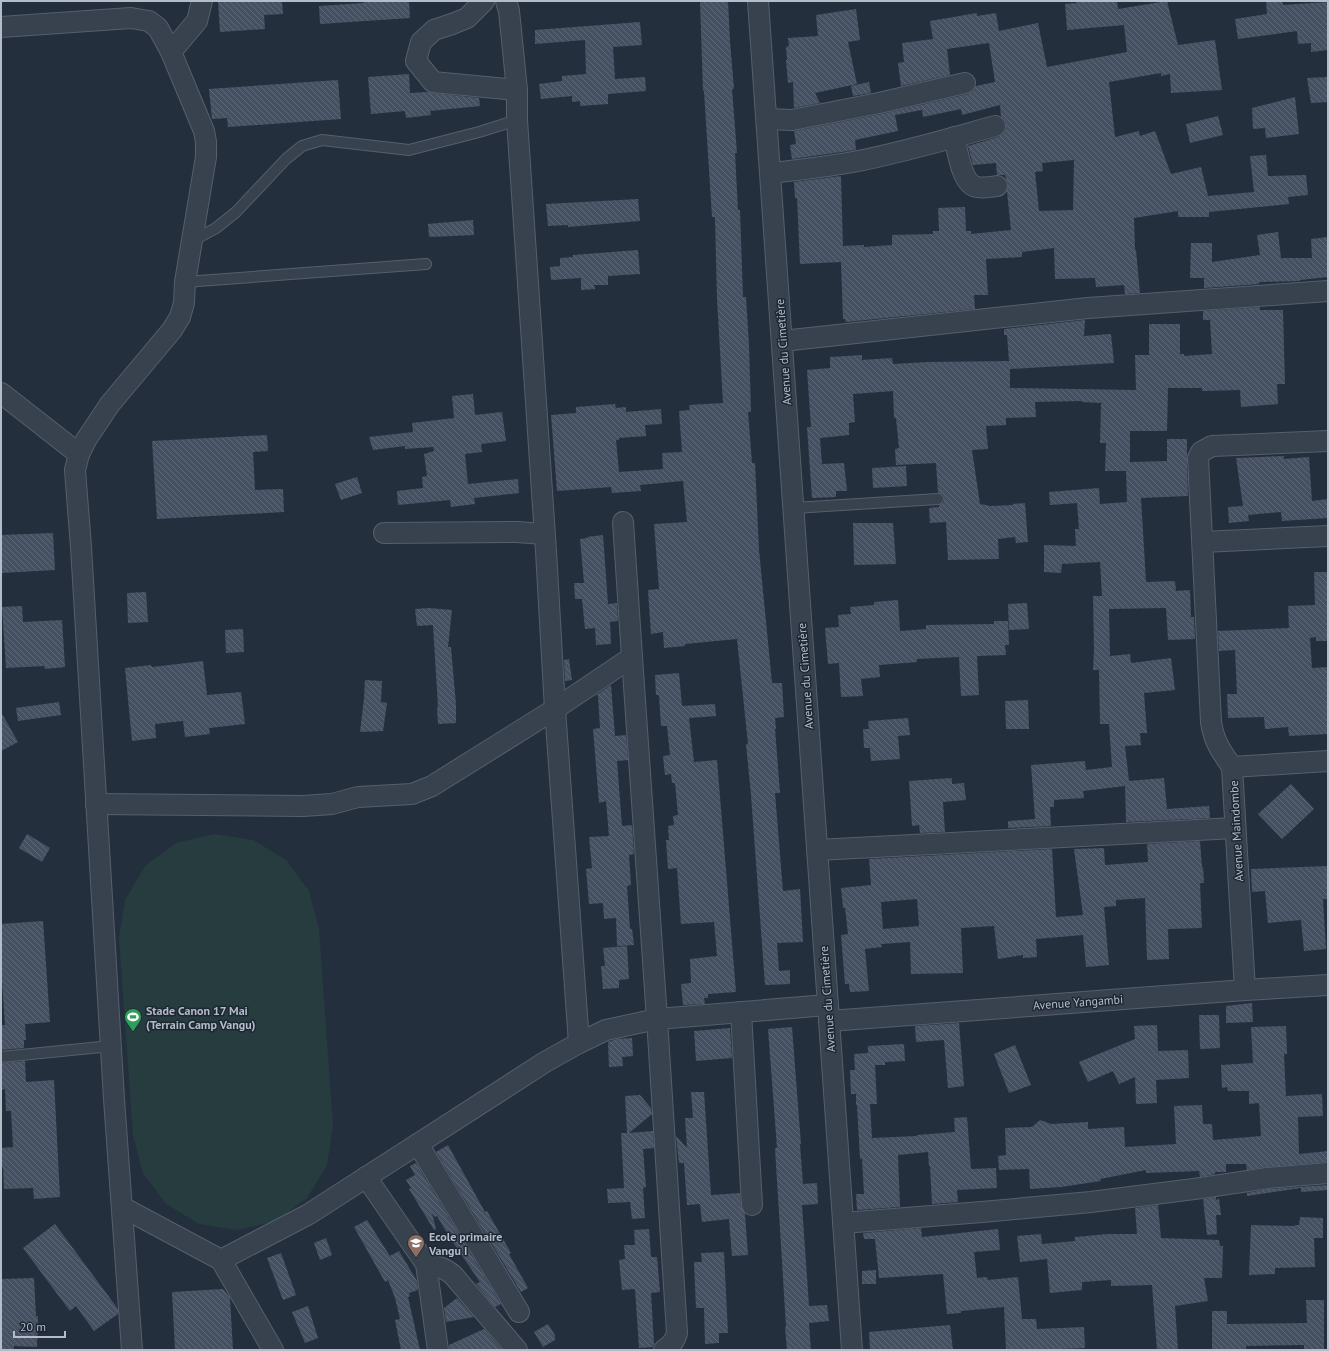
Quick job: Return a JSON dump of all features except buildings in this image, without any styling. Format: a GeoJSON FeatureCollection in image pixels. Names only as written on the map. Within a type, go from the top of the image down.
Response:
{"type":"FeatureCollection","features":[{"type":"Feature","properties":{"kind":"street"},"geometry":{"type":"LineString","coordinates":[[171,52],[197,21],[202,1]]}},
{"type":"Feature","properties":{"kind":"street"},"geometry":{"type":"LineString","coordinates":[[484,1],[468,18],[434,30],[421,42],[416,61],[433,82],[517,90]]}},
{"type":"Feature","properties":{"kind":"street"},"geometry":{"type":"LineString","coordinates":[[506,1],[509,11],[517,90],[517,120],[555,708],[579,1043]]}},
{"type":"Feature","properties":{"kind":"street","name":"Avenue du Cimetière"},"geometry":{"type":"LineString","coordinates":[[758,1],[852,1350]]}},
{"type":"Feature","properties":{"kind":"street"},"geometry":{"type":"LineString","coordinates":[[1,27],[131,18],[149,21],[158,28],[171,52],[204,131],[206,142],[206,157],[185,282],[184,303],[180,317],[172,330],[110,404],[86,440],[79,454],[75,470],[82,555],[111,1046],[132,1350]]}},
{"type":"Feature","properties":{"kind":"street"},"geometry":{"type":"LineString","coordinates":[[767,119],[792,120],[879,103],[965,83]]}},
{"type":"Feature","properties":{"kind":"street"},"geometry":{"type":"LineString","coordinates":[[770,172],[819,168],[852,162],[886,155],[995,126]]}},
{"type":"Feature","properties":{"kind":"street"},"geometry":{"type":"LineString","coordinates":[[954,137],[963,171],[969,183],[976,187],[997,186]]}},
{"type":"Feature","properties":{"kind":"street"},"geometry":{"type":"LineString","coordinates":[[782,341],[1088,308],[1328,291]]}},
{"type":"Feature","properties":{"kind":"street"},"geometry":{"type":"LineString","coordinates":[[1,392],[79,454]]}},
{"type":"Feature","properties":{"kind":"street"},"geometry":{"type":"LineString","coordinates":[[1232,767],[1213,736],[1211,722],[1198,458],[1201,452],[1212,446],[1328,441]]}},
{"type":"Feature","properties":{"kind":"street"},"geometry":{"type":"LineString","coordinates":[[623,522],[677,1333],[672,1344],[664,1350]]}},
{"type":"Feature","properties":{"kind":"street"},"geometry":{"type":"LineString","coordinates":[[384,532],[517,532],[544,534]]}},
{"type":"Feature","properties":{"kind":"street"},"geometry":{"type":"LineString","coordinates":[[1203,542],[1328,536]]}},
{"type":"Feature","properties":{"kind":"street"},"geometry":{"type":"LineString","coordinates":[[96,804],[303,806],[332,804],[358,797],[412,794],[432,786],[632,657]]}},
{"type":"Feature","properties":{"kind":"street","name":"Avenue Maindombe"},"geometry":{"type":"LineString","coordinates":[[1244,990],[1232,767],[1328,761]]}},
{"type":"Feature","properties":{"kind":"street"},"geometry":{"type":"LineString","coordinates":[[817,850],[1235,828]]}},
{"type":"Feature","properties":{"kind":"street","name":"Avenue Yangambi"},"geometry":{"type":"LineString","coordinates":[[221,1260],[309,1214],[545,1062],[606,1030],[657,1019],[741,1012],[828,1013],[1328,985]]}},
{"type":"Feature","properties":{"kind":"street"},"geometry":{"type":"LineString","coordinates":[[741,1012],[752,1206]]}},
{"type":"Feature","properties":{"kind":"street"},"geometry":{"type":"LineString","coordinates":[[418,1144],[519,1312]]}},
{"type":"Feature","properties":{"kind":"street"},"geometry":{"type":"LineString","coordinates":[[843,1223],[1091,1202],[1268,1178],[1328,1173]]}},
{"type":"Feature","properties":{"kind":"street"},"geometry":{"type":"LineString","coordinates":[[366,1177],[426,1264],[438,1350]]}},
{"type":"Feature","properties":{"kind":"street"},"geometry":{"type":"LineString","coordinates":[[122,1207],[221,1260],[273,1350]]}},
{"type":"Feature","properties":{"kind":"street"},"geometry":{"type":"LineString","coordinates":[[426,1264],[448,1270],[517,1350]]}},
{"type":"Feature","properties":{"kind":"lane"},"geometry":{"type":"LineString","coordinates":[[192,241],[216,228],[236,212],[286,159],[302,146],[322,140],[409,150],[479,132],[517,120]]}},
{"type":"Feature","properties":{"kind":"lane"},"geometry":{"type":"LineString","coordinates":[[185,282],[426,264]]}},
{"type":"Feature","properties":{"kind":"lane"},"geometry":{"type":"LineString","coordinates":[[794,508],[938,499]]}},
{"type":"Feature","properties":{"kind":"lane"},"geometry":{"type":"LineString","coordinates":[[1,1057],[111,1046]]}},
{"type":"Feature","properties":{"kind":"green space"},"geometry":{"type":"Polygon","coordinates":[[[214,834],[253,840],[286,860],[309,891],[319,929],[333,1126],[327,1165],[307,1198],[276,1221],[238,1230],[199,1224],[166,1204],[143,1173],[133,1136],[119,938],[125,900],[145,866],[176,843],[214,834]]]}},
{"type":"Feature","properties":{"kind":"place","name":"Stade Canon 17 Mai (Terrain Camp Vangu)"},"geometry":{"type":"Point","coordinates":[133,1032]}},
{"type":"Feature","properties":{"kind":"place","name":"Ecole primaire Vangu I"},"geometry":{"type":"Point","coordinates":[416,1258]}}]}
